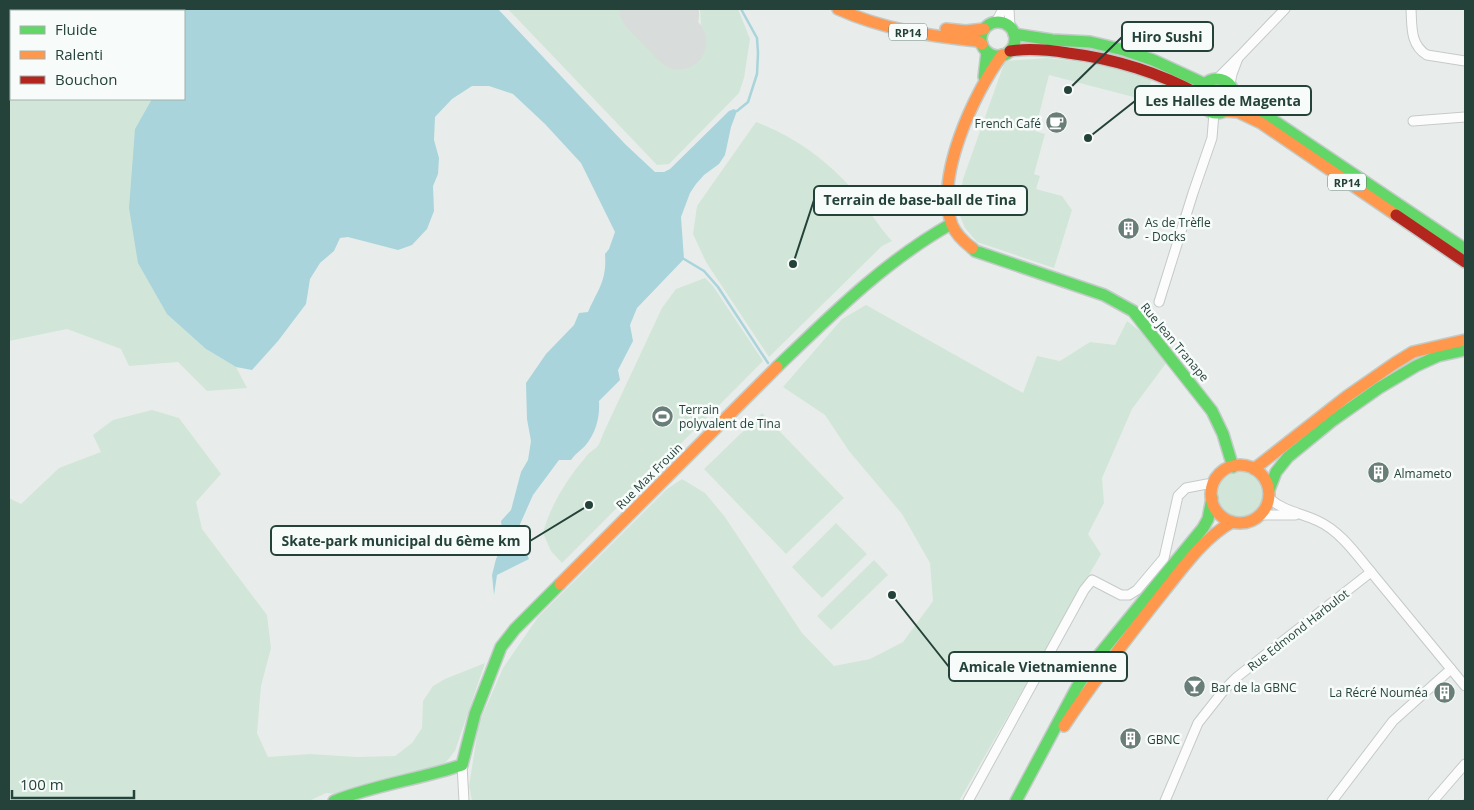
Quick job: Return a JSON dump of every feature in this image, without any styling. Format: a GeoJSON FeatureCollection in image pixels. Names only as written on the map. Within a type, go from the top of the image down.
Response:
{"type":"FeatureCollection","features":[{"type":"Feature","properties":{"kind":"main road","name":"RP14"},"geometry":{"type":"LineString","coordinates":[[838,9],[863,21],[892,30],[977,41],[984,48]]}},
{"type":"Feature","properties":{"kind":"main road","name":"RP14"},"geometry":{"type":"LineString","coordinates":[[848,9],[901,27],[966,31],[984,30]]}},
{"type":"Feature","properties":{"kind":"main road"},"geometry":{"type":"LineString","coordinates":[[984,81],[982,34],[989,24],[996,22],[1006,24],[1012,30],[1052,40],[1090,42],[1124,50],[1153,60],[1205,84]]}},
{"type":"Feature","properties":{"kind":"main road"},"geometry":{"type":"LineString","coordinates":[[951,224],[947,190],[954,158],[984,81],[1014,43],[1012,30]]}},
{"type":"Feature","properties":{"kind":"main road"},"geometry":{"type":"LineString","coordinates":[[984,48],[992,54],[1029,48],[1090,55],[1131,64],[1162,75],[1200,95]]}},
{"type":"Feature","properties":{"kind":"main road"},"geometry":{"type":"LineString","coordinates":[[1217,78],[1226,81],[1232,88],[1233,103],[1219,112],[1205,108],[1200,95],[1205,84],[1217,78]]}},
{"type":"Feature","properties":{"kind":"main road","name":"RP14"},"geometry":{"type":"LineString","coordinates":[[1232,88],[1243,104],[1275,122],[1465,250]]}},
{"type":"Feature","properties":{"kind":"main road","name":"RP14"},"geometry":{"type":"LineString","coordinates":[[1219,112],[1238,112],[1260,123],[1465,262]]}},
{"type":"Feature","properties":{"kind":"main road","name":"Rue Jean Tranape"},"geometry":{"type":"LineString","coordinates":[[951,224],[966,244],[975,251],[1104,295],[1133,311],[1212,411],[1223,434],[1233,467]]}},
{"type":"Feature","properties":{"kind":"main road","name":"Rue Max Frouin"},"geometry":{"type":"LineString","coordinates":[[462,765],[475,714],[501,646],[515,629],[767,376],[848,300],[897,257],[924,238],[951,224]]}},
{"type":"Feature","properties":{"kind":"main road"},"geometry":{"type":"LineString","coordinates":[[1254,469],[1383,370],[1413,352],[1465,331]]}},
{"type":"Feature","properties":{"kind":"main road"},"geometry":{"type":"LineString","coordinates":[[1413,352],[1465,340]]}},
{"type":"Feature","properties":{"kind":"main road"},"geometry":{"type":"LineString","coordinates":[[1212,498],[1218,513],[1232,522],[1247,522],[1260,515],[1266,507],[1274,474],[1284,462],[1317,433],[1377,389],[1430,359],[1465,350]]}},
{"type":"Feature","properties":{"kind":"main road"},"geometry":{"type":"LineString","coordinates":[[1019,796],[1077,687],[1094,661],[1203,528],[1208,519],[1213,485],[1219,475],[1233,467],[1247,466],[1261,474],[1266,481],[1269,494]]}},
{"type":"Feature","properties":{"kind":"main road"},"geometry":{"type":"LineString","coordinates":[[1019,796],[1084,696],[1142,619],[1214,533],[1232,522]]}},
{"type":"Feature","properties":{"kind":"main road"},"geometry":{"type":"LineString","coordinates":[[334,801],[462,765]]}},
{"type":"Feature","properties":{"kind":"street"},"geometry":{"type":"LineString","coordinates":[[996,22],[1003,9]]}},
{"type":"Feature","properties":{"kind":"street"},"geometry":{"type":"LineString","coordinates":[[1009,9],[1012,30]]}},
{"type":"Feature","properties":{"kind":"street"},"geometry":{"type":"LineString","coordinates":[[1217,78],[1285,9]]}},
{"type":"Feature","properties":{"kind":"street"},"geometry":{"type":"LineString","coordinates":[[1411,9],[1413,36],[1416,45],[1422,52],[1427,55],[1465,61]]}},
{"type":"Feature","properties":{"kind":"street"},"geometry":{"type":"LineString","coordinates":[[1232,88],[1232,74],[1238,58]]}},
{"type":"Feature","properties":{"kind":"street"},"geometry":{"type":"LineString","coordinates":[[1159,302],[1219,112]]}},
{"type":"Feature","properties":{"kind":"street"},"geometry":{"type":"LineString","coordinates":[[1413,121],[1465,117]]}},
{"type":"Feature","properties":{"kind":"street"},"geometry":{"type":"LineString","coordinates":[[968,801],[1084,590],[1092,580],[1121,595],[1129,595],[1137,590],[1164,558],[1178,496],[1186,488],[1207,484],[1213,485]]}},
{"type":"Feature","properties":{"kind":"street"},"geometry":{"type":"LineString","coordinates":[[1269,494],[1280,506],[1318,521],[1337,533],[1465,686]]}},
{"type":"Feature","properties":{"kind":"street"},"geometry":{"type":"LineString","coordinates":[[1260,515],[1300,515]]}},
{"type":"Feature","properties":{"kind":"street","name":"Rue Edmond Harbulot"},"geometry":{"type":"LineString","coordinates":[[1165,801],[1198,723],[1224,690],[1237,677],[1371,572]]}},
{"type":"Feature","properties":{"kind":"street"},"geometry":{"type":"LineString","coordinates":[[1332,801],[1393,721],[1451,669]]}},
{"type":"Feature","properties":{"kind":"street"},"geometry":{"type":"LineString","coordinates":[[1433,801],[1465,764]]}},
{"type":"Feature","properties":{"kind":"street"},"geometry":{"type":"LineString","coordinates":[[462,765],[464,801]]}},
{"type":"Feature","properties":{"kind":"green space"},"geometry":{"type":"Polygon","coordinates":[[[9,9],[201,9],[185,65],[185,10],[10,10],[10,100],[166,100],[206,349],[236,367],[247,388],[207,391],[178,362],[129,366],[121,349],[67,329],[9,341],[9,9]]]}},
{"type":"Feature","properties":{"kind":"green space"},"geometry":{"type":"Polygon","coordinates":[[[508,9],[620,9],[668,59],[701,27],[700,9],[738,9],[750,39],[744,78],[739,93],[669,164],[657,165],[508,9]]]}},
{"type":"Feature","properties":{"kind":"green space"},"geometry":{"type":"Polygon","coordinates":[[[1046,58],[1099,65],[1152,79],[1148,90],[1143,90],[1141,99],[1049,75],[1035,131],[1045,134],[1034,174],[1040,176],[1036,189],[1062,196],[1072,210],[1054,268],[977,242],[965,228],[958,211],[963,179],[1005,61],[1046,58]]]}},
{"type":"Feature","properties":{"kind":"green space"},"geometry":{"type":"Polygon","coordinates":[[[756,122],[783,134],[821,159],[858,196],[892,241],[882,246],[769,357],[706,262],[693,234],[697,206],[756,122]]]}},
{"type":"Feature","properties":{"kind":"green space"},"geometry":{"type":"Polygon","coordinates":[[[705,278],[713,286],[763,361],[562,563],[551,551],[543,533],[555,503],[578,466],[599,444],[662,308],[676,289],[705,278]]]}},
{"type":"Feature","properties":{"kind":"green space"},"geometry":{"type":"Polygon","coordinates":[[[866,305],[1023,393],[1037,356],[1060,361],[1090,342],[1115,345],[1127,321],[1145,335],[1167,362],[1132,409],[1102,478],[1104,503],[1088,534],[1101,554],[959,801],[472,801],[469,786],[479,723],[503,668],[538,617],[667,489],[682,479],[705,493],[725,517],[802,633],[834,666],[870,659],[903,642],[933,601],[930,563],[902,514],[849,451],[825,415],[783,387],[842,319],[866,305]]]}},
{"type":"Feature","properties":{"kind":"green space"},"geometry":{"type":"Polygon","coordinates":[[[152,410],[179,418],[221,474],[196,502],[202,529],[267,615],[271,648],[261,686],[257,733],[268,757],[310,754],[357,757],[395,756],[412,743],[422,728],[423,701],[433,686],[445,679],[485,663],[455,751],[446,762],[432,768],[339,794],[326,793],[309,801],[9,801],[9,498],[21,504],[59,468],[101,452],[93,435],[113,420],[152,410]]]}},
{"type":"Feature","properties":{"kind":"green space"},"geometry":{"type":"Polygon","coordinates":[[[762,413],[844,498],[786,554],[704,469],[762,413]]]}},
{"type":"Feature","properties":{"kind":"green space"},"geometry":{"type":"Polygon","coordinates":[[[1234,470],[1244,470],[1253,474],[1259,480],[1263,494],[1259,508],[1253,514],[1244,518],[1234,518],[1225,514],[1219,508],[1215,499],[1215,489],[1219,480],[1225,474],[1234,470]]]}},
{"type":"Feature","properties":{"kind":"green space"},"geometry":{"type":"Polygon","coordinates":[[[836,523],[867,554],[822,598],[792,567],[836,523]]]}},
{"type":"Feature","properties":{"kind":"green space"},"geometry":{"type":"Polygon","coordinates":[[[874,560],[888,575],[831,630],[817,616],[874,560]]]}},
{"type":"Feature","properties":{"kind":"water"},"geometry":{"type":"Polygon","coordinates":[[[498,9],[625,144],[655,172],[664,172],[670,169],[729,111],[734,109],[737,111],[731,127],[725,155],[719,164],[704,175],[696,184],[690,193],[681,217],[684,259],[637,308],[630,325],[633,341],[618,370],[620,380],[599,401],[596,425],[589,441],[571,460],[559,460],[533,495],[517,531],[529,559],[497,575],[494,595],[492,575],[496,559],[504,542],[501,521],[511,510],[521,472],[528,460],[531,441],[527,419],[526,383],[546,354],[574,325],[579,313],[588,312],[601,284],[605,271],[605,254],[609,249],[615,232],[581,163],[545,124],[513,94],[489,86],[472,86],[452,99],[435,117],[434,140],[439,158],[438,174],[433,186],[434,211],[427,229],[412,245],[398,250],[348,237],[340,238],[334,251],[320,263],[310,279],[306,304],[278,341],[252,370],[236,367],[206,349],[167,314],[138,263],[129,208],[135,129],[151,100],[185,100],[185,10],[498,9]]]}},
{"type":"Feature","properties":{"kind":"waterway"},"geometry":{"type":"LineString","coordinates":[[737,111],[748,102],[757,74],[758,53],[757,38],[741,9]]}},
{"type":"Feature","properties":{"kind":"waterway"},"geometry":{"type":"LineString","coordinates":[[684,259],[704,271],[718,287],[768,363]]}},
{"type":"Feature","properties":{"kind":"taxiway"},"geometry":{"type":"LineString","coordinates":[[652,14],[660,28],[666,32],[673,33],[679,32],[684,28],[688,12],[685,9]]}},
{"type":"Feature","properties":{"kind":"runway"},"geometry":{"type":"LineString","coordinates":[[647,9],[679,42]]}},
{"type":"Feature","properties":{"kind":"traffic: fast"},"geometry":{"type":"LineString","coordinates":[[998,22],[1010,27],[1015,39],[1010,51],[998,56],[986,51],[981,39],[986,27],[998,22]]}},
{"type":"Feature","properties":{"kind":"traffic: fast"},"geometry":{"type":"LineString","coordinates":[[1014,34],[1052,40],[1090,42],[1124,50],[1153,60],[1205,84]]}},
{"type":"Feature","properties":{"kind":"traffic: fast"},"geometry":{"type":"LineString","coordinates":[[984,77],[987,52]]}},
{"type":"Feature","properties":{"kind":"traffic: fast"},"geometry":{"type":"LineString","coordinates":[[1217,79],[1224,80],[1229,84],[1233,89],[1234,96],[1233,103],[1229,108],[1224,112],[1217,113],[1210,112],[1205,108],[1201,103],[1200,96],[1201,89],[1205,84],[1210,80],[1217,79]]}},
{"type":"Feature","properties":{"kind":"traffic: fast"},"geometry":{"type":"LineString","coordinates":[[1234,92],[1243,104],[1267,116],[1465,249]]}},
{"type":"Feature","properties":{"kind":"traffic: fast"},"geometry":{"type":"LineString","coordinates":[[777,367],[838,309],[881,272],[951,224]]}},
{"type":"Feature","properties":{"kind":"traffic: fast"},"geometry":{"type":"LineString","coordinates":[[972,248],[975,251],[1104,295],[1133,311],[1212,411],[1223,434],[1233,467]]}},
{"type":"Feature","properties":{"kind":"traffic: fast"},"geometry":{"type":"LineString","coordinates":[[1269,490],[1276,472],[1288,457],[1332,421],[1379,388],[1416,366],[1438,356],[1465,350]]}},
{"type":"Feature","properties":{"kind":"traffic: fast"},"geometry":{"type":"LineString","coordinates":[[1016,801],[1077,687],[1094,661],[1203,528],[1208,519],[1212,498]]}},
{"type":"Feature","properties":{"kind":"traffic: fast"},"geometry":{"type":"LineString","coordinates":[[334,801],[462,765],[475,714],[501,647],[515,629],[560,584]]}},
{"type":"Feature","properties":{"kind":"traffic: slow"},"geometry":{"type":"LineString","coordinates":[[838,9],[889,27],[941,37],[977,41],[982,44]]}},
{"type":"Feature","properties":{"kind":"traffic: slow"},"geometry":{"type":"LineString","coordinates":[[946,29],[966,31],[984,29]]}},
{"type":"Feature","properties":{"kind":"traffic: slow"},"geometry":{"type":"LineString","coordinates":[[972,248],[961,238],[952,225],[948,206],[948,184],[960,137],[969,113],[991,71],[1002,55]]}},
{"type":"Feature","properties":{"kind":"traffic: slow"},"geometry":{"type":"LineString","coordinates":[[1225,111],[1238,112],[1261,123],[1396,215]]}},
{"type":"Feature","properties":{"kind":"traffic: slow"},"geometry":{"type":"LineString","coordinates":[[1254,469],[1346,397],[1395,363],[1413,352],[1465,340]]}},
{"type":"Feature","properties":{"kind":"traffic: slow"},"geometry":{"type":"LineString","coordinates":[[560,584],[777,367]]}},
{"type":"Feature","properties":{"kind":"traffic: slow"},"geometry":{"type":"LineString","coordinates":[[1240,465],[1256,470],[1264,478],[1269,494],[1264,510],[1256,518],[1240,523],[1224,518],[1216,510],[1211,494],[1216,478],[1224,470],[1240,465]]}},
{"type":"Feature","properties":{"kind":"traffic: slow"},"geometry":{"type":"LineString","coordinates":[[1064,726],[1113,657],[1188,562],[1204,544],[1232,522]]}},
{"type":"Feature","properties":{"kind":"traffic: jam"},"geometry":{"type":"LineString","coordinates":[[1010,51],[1046,50],[1103,59],[1152,73],[1200,95]]}},
{"type":"Feature","properties":{"kind":"traffic: jam"},"geometry":{"type":"LineString","coordinates":[[1396,215],[1465,262]]}},
{"type":"Feature","properties":{"kind":"place","name":"Hiro Sushi"},"geometry":{"type":"Point","coordinates":[1068,90]}},
{"type":"Feature","properties":{"kind":"place","name":"French Café"},"geometry":{"type":"Point","coordinates":[1057,123]}},
{"type":"Feature","properties":{"kind":"place","name":"Les Halles de Magenta"},"geometry":{"type":"Point","coordinates":[1088,138]}},
{"type":"Feature","properties":{"kind":"place","name":"As de Trèfle - Docks"},"geometry":{"type":"Point","coordinates":[1129,229]}},
{"type":"Feature","properties":{"kind":"place","name":"Terrain de base-ball de Tina"},"geometry":{"type":"Point","coordinates":[793,264]}},
{"type":"Feature","properties":{"kind":"place","name":"Terrain polyvalent de Tina"},"geometry":{"type":"Point","coordinates":[663,416]}},
{"type":"Feature","properties":{"kind":"place","name":"Almameto"},"geometry":{"type":"Point","coordinates":[1378,473]}},
{"type":"Feature","properties":{"kind":"place","name":"Skate-park municipal du 6ème km"},"geometry":{"type":"Point","coordinates":[589,505]}},
{"type":"Feature","properties":{"kind":"place","name":"Amicale Vietnamienne"},"geometry":{"type":"Point","coordinates":[892,595]}},
{"type":"Feature","properties":{"kind":"place","name":"Bar de la GBNC"},"geometry":{"type":"Point","coordinates":[1195,687]}},
{"type":"Feature","properties":{"kind":"place","name":"La Récré Nouméa"},"geometry":{"type":"Point","coordinates":[1444,692]}},
{"type":"Feature","properties":{"kind":"place","name":"GBNC"},"geometry":{"type":"Point","coordinates":[1131,739]}}]}
